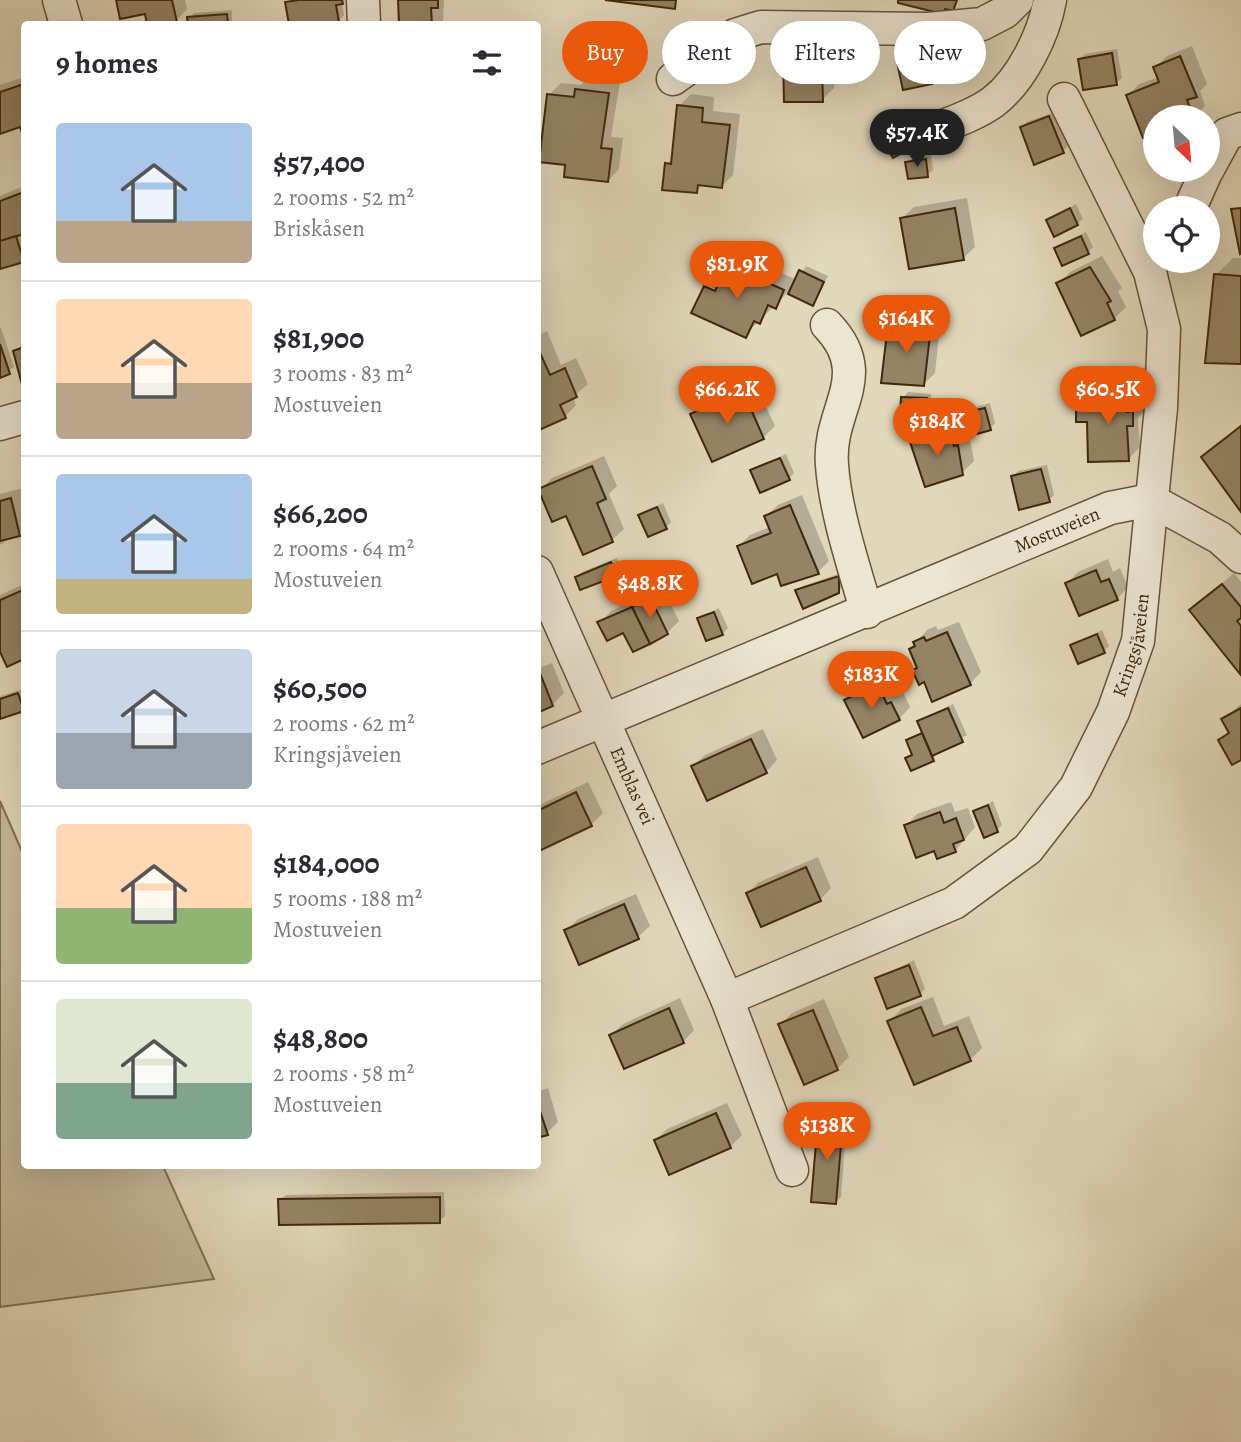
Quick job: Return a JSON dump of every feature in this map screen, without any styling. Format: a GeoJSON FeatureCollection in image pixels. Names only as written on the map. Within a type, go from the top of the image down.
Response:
{"type":"FeatureCollection","features":[{"type":"Feature","properties":{"kind":"street"},"geometry":{"type":"LineString","coordinates":[[59,0],[65,21]]}},
{"type":"Feature","properties":{"kind":"street"},"geometry":{"type":"LineString","coordinates":[[363,0],[364,21]]}},
{"type":"Feature","properties":{"kind":"street"},"geometry":{"type":"LineString","coordinates":[[756,29],[928,29],[982,24],[1005,12],[1017,0]]}},
{"type":"Feature","properties":{"kind":"street"},"geometry":{"type":"LineString","coordinates":[[920,135],[982,109],[1007,89],[1042,33],[1050,0]]}},
{"type":"Feature","properties":{"kind":"street","name":"Kringsjåveien"},"geometry":{"type":"LineString","coordinates":[[1064,99],[1143,246]]}},
{"type":"Feature","properties":{"kind":"street"},"geometry":{"type":"LineString","coordinates":[[1220,146],[1227,134],[1241,128]]}},
{"type":"Feature","properties":{"kind":"street","name":"Kringsjåveien"},"geometry":{"type":"LineString","coordinates":[[727,999],[954,904],[1028,849],[1076,787],[1113,712],[1138,641],[1147,572],[1151,500],[1161,408],[1164,329],[1155,273]]}},
{"type":"Feature","properties":{"kind":"street"},"geometry":{"type":"LineString","coordinates":[[827,325],[841,339],[850,363],[848,389],[835,427],[832,469],[867,612]]}},
{"type":"Feature","properties":{"kind":"street"},"geometry":{"type":"LineString","coordinates":[[0,424],[21,418]]}},
{"type":"Feature","properties":{"kind":"street"},"geometry":{"type":"LineString","coordinates":[[1151,500],[1220,538],[1241,556]]}},
{"type":"Feature","properties":{"kind":"street","name":"Mostuveien"},"geometry":{"type":"LineString","coordinates":[[541,746],[1110,508],[1151,500]]}},
{"type":"Feature","properties":{"kind":"street","name":"Emblas vei"},"geometry":{"type":"LineString","coordinates":[[541,581],[601,722],[727,999],[792,1170]]}},
{"type":"Feature","properties":{"kind":"shaded area"},"geometry":{"type":"Polygon","coordinates":[[[0,801],[21,849],[21,1169],[164,1169],[214,1279],[0,1307],[0,801]]]}},
{"type":"Feature","properties":{"kind":"building"},"geometry":{"type":"Polygon","coordinates":[[[116,0],[172,0],[177,21],[146,21],[145,14],[120,19],[116,0]]]}},
{"type":"Feature","properties":{"kind":"building"},"geometry":{"type":"Polygon","coordinates":[[[342,0],[343,4],[336,5],[339,21],[288,21],[285,2],[342,0]]]}},
{"type":"Feature","properties":{"kind":"building"},"geometry":{"type":"Polygon","coordinates":[[[398,0],[438,0],[438,8],[431,8],[432,21],[399,21],[398,0]]]}},
{"type":"Feature","properties":{"kind":"building"},"geometry":{"type":"Polygon","coordinates":[[[605,0],[676,0],[675,9],[605,0]]]}},
{"type":"Feature","properties":{"kind":"building"},"geometry":{"type":"Polygon","coordinates":[[[898,0],[957,0],[953,11],[945,9],[943,14],[898,3],[898,0]]]}},
{"type":"Feature","properties":{"kind":"building"},"geometry":{"type":"Polygon","coordinates":[[[227,14],[228,21],[188,21],[187,17],[227,14]]]}},
{"type":"Feature","properties":{"kind":"building"},"geometry":{"type":"Polygon","coordinates":[[[1112,53],[1117,85],[1083,90],[1078,59],[1112,53]]]}},
{"type":"Feature","properties":{"kind":"building"},"geometry":{"type":"Polygon","coordinates":[[[1180,56],[1197,97],[1187,100],[1189,105],[1143,105],[1143,138],[1126,95],[1159,82],[1153,67],[1180,56]]]}},
{"type":"Feature","properties":{"kind":"building"},"geometry":{"type":"Polygon","coordinates":[[[784,84],[823,84],[823,102],[784,102],[784,84]]]}},
{"type":"Feature","properties":{"kind":"building"},"geometry":{"type":"Polygon","coordinates":[[[902,84],[932,84],[903,90],[902,84]]]}},
{"type":"Feature","properties":{"kind":"building"},"geometry":{"type":"Polygon","coordinates":[[[21,85],[21,130],[20,127],[0,134],[0,92],[21,85]]]}},
{"type":"Feature","properties":{"kind":"building"},"geometry":{"type":"Polygon","coordinates":[[[575,89],[609,93],[601,148],[612,149],[608,182],[564,177],[565,165],[541,162],[547,94],[574,97],[575,89]]]}},
{"type":"Feature","properties":{"kind":"building"},"geometry":{"type":"Polygon","coordinates":[[[677,105],[703,108],[702,122],[730,125],[722,188],[698,185],[697,193],[662,190],[665,163],[671,164],[677,105]]]}},
{"type":"Feature","properties":{"kind":"building"},"geometry":{"type":"Polygon","coordinates":[[[1049,116],[1064,153],[1034,165],[1020,127],[1049,116]]]}},
{"type":"Feature","properties":{"kind":"building"},"geometry":{"type":"Polygon","coordinates":[[[912,127],[920,143],[893,158],[884,143],[912,127]]]}},
{"type":"Feature","properties":{"kind":"building"},"geometry":{"type":"Polygon","coordinates":[[[926,159],[928,177],[908,179],[905,162],[926,159]]]}},
{"type":"Feature","properties":{"kind":"building"},"geometry":{"type":"Polygon","coordinates":[[[21,193],[21,235],[0,241],[0,201],[21,193]]]}},
{"type":"Feature","properties":{"kind":"building"},"geometry":{"type":"Polygon","coordinates":[[[955,208],[964,260],[909,269],[900,218],[955,208]]]}},
{"type":"Feature","properties":{"kind":"building"},"geometry":{"type":"Polygon","coordinates":[[[1070,208],[1078,225],[1054,237],[1046,220],[1070,208]]]}},
{"type":"Feature","properties":{"kind":"building"},"geometry":{"type":"Polygon","coordinates":[[[1241,208],[1241,253],[1240,254],[1231,209],[1241,208]]]}},
{"type":"Feature","properties":{"kind":"building"},"geometry":{"type":"Polygon","coordinates":[[[16,236],[21,263],[0,269],[0,241],[16,236]]]}},
{"type":"Feature","properties":{"kind":"building"},"geometry":{"type":"Polygon","coordinates":[[[1081,236],[1089,254],[1062,266],[1054,248],[1081,236]]]}},
{"type":"Feature","properties":{"kind":"building"},"geometry":{"type":"Polygon","coordinates":[[[727,264],[784,290],[776,309],[768,305],[760,324],[754,321],[746,338],[691,313],[704,286],[715,291],[727,264]]]}},
{"type":"Feature","properties":{"kind":"building"},"geometry":{"type":"Polygon","coordinates":[[[1090,267],[1111,301],[1107,303],[1115,320],[1081,336],[1056,283],[1090,267]]]}},
{"type":"Feature","properties":{"kind":"building"},"geometry":{"type":"Polygon","coordinates":[[[799,270],[824,282],[813,306],[788,294],[799,270]]]}},
{"type":"Feature","properties":{"kind":"building"},"geometry":{"type":"Polygon","coordinates":[[[1214,274],[1241,276],[1241,364],[1205,363],[1214,274]]]}},
{"type":"Feature","properties":{"kind":"building"},"geometry":{"type":"Polygon","coordinates":[[[888,324],[931,327],[924,386],[881,383],[888,324]]]}},
{"type":"Feature","properties":{"kind":"building"},"geometry":{"type":"Polygon","coordinates":[[[0,344],[10,374],[0,378],[0,344]]]}},
{"type":"Feature","properties":{"kind":"building"},"geometry":{"type":"Polygon","coordinates":[[[21,348],[21,381],[13,351],[21,348]]]}},
{"type":"Feature","properties":{"kind":"building"},"geometry":{"type":"Polygon","coordinates":[[[541,355],[550,375],[565,368],[577,397],[560,405],[566,418],[541,429],[541,355]]]}},
{"type":"Feature","properties":{"kind":"building"},"geometry":{"type":"Polygon","coordinates":[[[1134,378],[1135,402],[1127,402],[1127,412],[1133,411],[1133,426],[1127,426],[1129,461],[1088,462],[1087,422],[1076,422],[1076,403],[1123,399],[1122,379],[1134,378]]]}},
{"type":"Feature","properties":{"kind":"building"},"geometry":{"type":"Polygon","coordinates":[[[743,391],[764,439],[712,462],[690,414],[743,391]]]}},
{"type":"Feature","properties":{"kind":"building"},"geometry":{"type":"Polygon","coordinates":[[[901,397],[927,398],[926,418],[900,416],[901,397]]]}},
{"type":"Feature","properties":{"kind":"building"},"geometry":{"type":"Polygon","coordinates":[[[985,408],[991,430],[977,434],[971,411],[985,408]]]}},
{"type":"Feature","properties":{"kind":"building"},"geometry":{"type":"Polygon","coordinates":[[[1241,426],[1241,512],[1201,457],[1241,426]]]}},
{"type":"Feature","properties":{"kind":"building"},"geometry":{"type":"Polygon","coordinates":[[[949,430],[954,446],[958,445],[963,475],[925,487],[910,442],[949,430]]]}},
{"type":"Feature","properties":{"kind":"building"},"geometry":{"type":"Polygon","coordinates":[[[780,458],[790,480],[760,493],[750,470],[780,458]]]}},
{"type":"Feature","properties":{"kind":"building"},"geometry":{"type":"Polygon","coordinates":[[[592,466],[606,499],[597,503],[613,542],[583,555],[566,516],[552,522],[541,496],[541,488],[592,466]]]}},
{"type":"Feature","properties":{"kind":"building"},"geometry":{"type":"Polygon","coordinates":[[[1041,469],[1050,502],[1019,510],[1011,476],[1041,469]]]}},
{"type":"Feature","properties":{"kind":"building"},"geometry":{"type":"Polygon","coordinates":[[[11,498],[20,536],[0,541],[0,501],[11,498]]]}},
{"type":"Feature","properties":{"kind":"building"},"geometry":{"type":"Polygon","coordinates":[[[790,505],[819,574],[781,586],[777,574],[752,584],[737,546],[771,533],[764,516],[790,505]]]}},
{"type":"Feature","properties":{"kind":"building"},"geometry":{"type":"Polygon","coordinates":[[[657,507],[667,529],[648,537],[638,515],[657,507]]]}},
{"type":"Feature","properties":{"kind":"building"},"geometry":{"type":"Polygon","coordinates":[[[611,562],[617,576],[580,590],[575,577],[611,562]]]}},
{"type":"Feature","properties":{"kind":"building"},"geometry":{"type":"Polygon","coordinates":[[[1096,570],[1101,582],[1109,579],[1118,600],[1079,616],[1065,583],[1096,570]]]}},
{"type":"Feature","properties":{"kind":"building"},"geometry":{"type":"Polygon","coordinates":[[[839,576],[839,593],[803,609],[795,590],[839,576]]]}},
{"type":"Feature","properties":{"kind":"building"},"geometry":{"type":"Polygon","coordinates":[[[1222,584],[1241,607],[1241,618],[1237,621],[1241,626],[1240,674],[1189,610],[1222,584]]]}},
{"type":"Feature","properties":{"kind":"building"},"geometry":{"type":"Polygon","coordinates":[[[21,591],[21,660],[7,667],[0,652],[0,600],[21,591]]]}},
{"type":"Feature","properties":{"kind":"building"},"geometry":{"type":"Polygon","coordinates":[[[650,597],[668,634],[650,644],[632,607],[650,597]]]}},
{"type":"Feature","properties":{"kind":"building"},"geometry":{"type":"Polygon","coordinates":[[[632,607],[650,644],[633,652],[623,633],[607,641],[597,622],[632,607]]]}},
{"type":"Feature","properties":{"kind":"building"},"geometry":{"type":"Polygon","coordinates":[[[714,612],[723,635],[706,641],[697,618],[714,612]]]}},
{"type":"Feature","properties":{"kind":"building"},"geometry":{"type":"Polygon","coordinates":[[[947,632],[971,685],[932,702],[924,682],[919,685],[912,670],[917,668],[909,649],[915,646],[913,642],[924,637],[926,641],[947,632]]]}},
{"type":"Feature","properties":{"kind":"building"},"geometry":{"type":"Polygon","coordinates":[[[1097,634],[1105,653],[1078,664],[1070,645],[1097,634]]]}},
{"type":"Feature","properties":{"kind":"building"},"geometry":{"type":"Polygon","coordinates":[[[541,676],[553,706],[541,711],[541,676]]]}},
{"type":"Feature","properties":{"kind":"building"},"geometry":{"type":"Polygon","coordinates":[[[877,684],[887,704],[891,702],[900,720],[863,738],[844,700],[877,684]]]}},
{"type":"Feature","properties":{"kind":"building"},"geometry":{"type":"Polygon","coordinates":[[[18,693],[21,712],[0,719],[0,699],[18,693]]]}},
{"type":"Feature","properties":{"kind":"building"},"geometry":{"type":"Polygon","coordinates":[[[948,708],[963,742],[932,756],[917,721],[948,708]]]}},
{"type":"Feature","properties":{"kind":"building"},"geometry":{"type":"Polygon","coordinates":[[[1241,708],[1241,760],[1232,765],[1218,740],[1229,733],[1221,719],[1241,708]]]}},
{"type":"Feature","properties":{"kind":"building"},"geometry":{"type":"Polygon","coordinates":[[[922,733],[934,761],[911,771],[905,758],[912,755],[906,740],[922,733]]]}},
{"type":"Feature","properties":{"kind":"building"},"geometry":{"type":"Polygon","coordinates":[[[751,739],[767,773],[707,801],[691,766],[751,739]]]}},
{"type":"Feature","properties":{"kind":"building"},"geometry":{"type":"Polygon","coordinates":[[[576,792],[592,826],[541,850],[541,809],[576,792]]]}},
{"type":"Feature","properties":{"kind":"building"},"geometry":{"type":"Polygon","coordinates":[[[988,805],[998,832],[984,838],[973,811],[988,805]]]}},
{"type":"Feature","properties":{"kind":"building"},"geometry":{"type":"Polygon","coordinates":[[[940,812],[944,823],[956,818],[964,840],[953,844],[956,852],[937,859],[934,851],[916,858],[904,825],[940,812]]]}},
{"type":"Feature","properties":{"kind":"building"},"geometry":{"type":"Polygon","coordinates":[[[806,867],[821,901],[761,927],[746,893],[806,867]]]}},
{"type":"Feature","properties":{"kind":"building"},"geometry":{"type":"Polygon","coordinates":[[[624,904],[639,939],[579,965],[564,930],[624,904]]]}},
{"type":"Feature","properties":{"kind":"building"},"geometry":{"type":"Polygon","coordinates":[[[909,965],[921,996],[887,1009],[875,978],[909,965]]]}},
{"type":"Feature","properties":{"kind":"building"},"geometry":{"type":"Polygon","coordinates":[[[921,1007],[933,1036],[957,1027],[971,1061],[914,1085],[887,1021],[921,1007]]]}},
{"type":"Feature","properties":{"kind":"building"},"geometry":{"type":"Polygon","coordinates":[[[669,1008],[684,1043],[624,1069],[609,1035],[669,1008]]]}},
{"type":"Feature","properties":{"kind":"building"},"geometry":{"type":"Polygon","coordinates":[[[813,1010],[838,1070],[804,1085],[778,1024],[813,1010]]]}},
{"type":"Feature","properties":{"kind":"building"},"geometry":{"type":"Polygon","coordinates":[[[716,1113],[731,1148],[669,1175],[654,1140],[716,1113]]]}},
{"type":"Feature","properties":{"kind":"building"},"geometry":{"type":"Polygon","coordinates":[[[541,1114],[548,1135],[541,1137],[541,1114]]]}},
{"type":"Feature","properties":{"kind":"building"},"geometry":{"type":"Polygon","coordinates":[[[818,1119],[843,1121],[836,1204],[811,1202],[818,1119]]]}},
{"type":"Feature","properties":{"kind":"building"},"geometry":{"type":"Polygon","coordinates":[[[440,1197],[440,1223],[279,1225],[278,1199],[440,1197]]]}}]}
